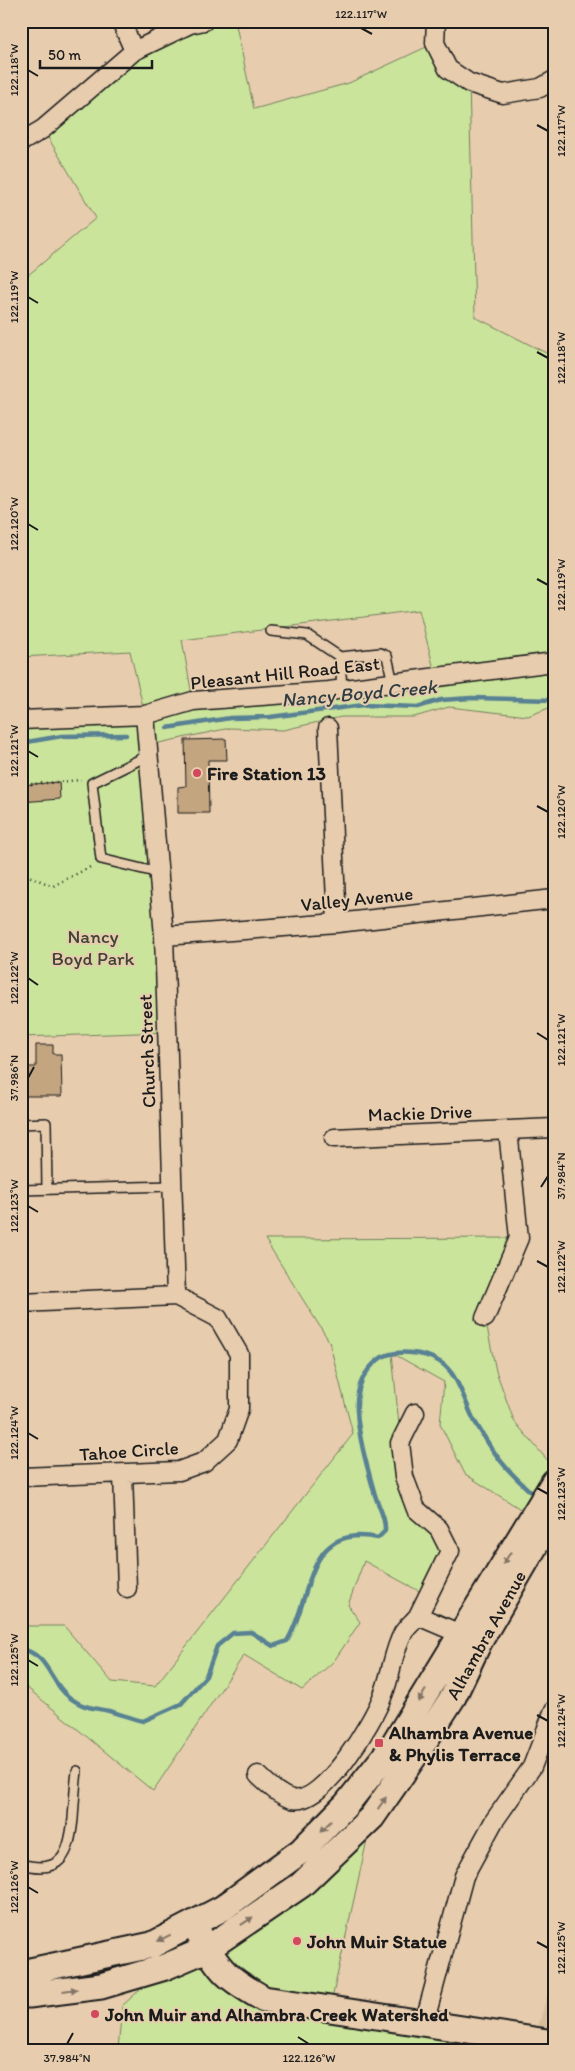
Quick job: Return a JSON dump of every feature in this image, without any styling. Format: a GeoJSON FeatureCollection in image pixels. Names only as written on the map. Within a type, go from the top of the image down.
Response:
{"type":"FeatureCollection","features":[{"type":"Feature","properties":{"kind":"main road","name":"Alhambra Avenue"},"geometry":{"type":"LineString","coordinates":[[21,1973],[152,1944],[223,1908],[301,1852],[346,1805],[393,1746],[469,1638],[545,1517],[554,1482]]}},
{"type":"Feature","properties":{"kind":"main road","name":"Alhambra Avenue"},"geometry":{"type":"LineString","coordinates":[[21,1994],[29,1995],[101,1986],[165,1967],[207,1949],[301,1884],[372,1818],[453,1697],[469,1638]]}},
{"type":"Feature","properties":{"kind":"main road"},"geometry":{"type":"LineString","coordinates":[[193,1924],[215,1964],[234,1982],[264,1999],[554,2043]]}},
{"type":"Feature","properties":{"kind":"street"},"geometry":{"type":"LineString","coordinates":[[121,21],[134,51]]}},
{"type":"Feature","properties":{"kind":"street"},"geometry":{"type":"LineString","coordinates":[[21,142],[44,129],[134,51],[190,24],[204,21]]}},
{"type":"Feature","properties":{"kind":"street"},"geometry":{"type":"LineString","coordinates":[[436,21],[435,43],[448,69],[469,83],[503,94],[540,88],[554,80]]}},
{"type":"Feature","properties":{"kind":"street","name":"Pleasant Hill Road East"},"geometry":{"type":"LineString","coordinates":[[21,720],[145,715],[193,701],[342,690],[554,662]]}},
{"type":"Feature","properties":{"kind":"street","name":"Church Street"},"geometry":{"type":"LineString","coordinates":[[145,715],[150,755],[164,936],[176,1296]]}},
{"type":"Feature","properties":{"kind":"street"},"geometry":{"type":"LineString","coordinates":[[328,728],[337,924]]}},
{"type":"Feature","properties":{"kind":"street","name":"Valley Avenue"},"geometry":{"type":"LineString","coordinates":[[164,936],[337,924],[554,899]]}},
{"type":"Feature","properties":{"kind":"street","name":"Mackie Drive"},"geometry":{"type":"LineString","coordinates":[[334,1138],[554,1128]]}},
{"type":"Feature","properties":{"kind":"street"},"geometry":{"type":"LineString","coordinates":[[485,1318],[519,1238],[508,1130]]}},
{"type":"Feature","properties":{"kind":"street","name":"Tahoe Circle"},"geometry":{"type":"LineString","coordinates":[[21,1302],[176,1296],[218,1318],[239,1354],[239,1409],[228,1440],[204,1462],[179,1471],[123,1475],[21,1478]]}},
{"type":"Feature","properties":{"kind":"street"},"geometry":{"type":"LineString","coordinates":[[258,1775],[277,1793],[294,1799],[314,1794],[340,1769],[364,1733],[383,1696],[403,1633],[418,1616],[450,1551],[439,1529],[416,1508],[404,1477],[400,1443],[415,1412]]}},
{"type":"Feature","properties":{"kind":"street"},"geometry":{"type":"LineString","coordinates":[[123,1475],[127,1588]]}},
{"type":"Feature","properties":{"kind":"street"},"geometry":{"type":"LineString","coordinates":[[418,1616],[469,1638]]}},
{"type":"Feature","properties":{"kind":"street"},"geometry":{"type":"LineString","coordinates":[[424,2024],[464,1876],[494,1821],[532,1767],[554,1710]]}},
{"type":"Feature","properties":{"kind":"lane"},"geometry":{"type":"LineString","coordinates":[[271,631],[307,636],[340,657],[380,653],[387,656],[393,683]]}},
{"type":"Feature","properties":{"kind":"lane"},"geometry":{"type":"LineString","coordinates":[[340,657],[342,690]]}},
{"type":"Feature","properties":{"kind":"lane"},"geometry":{"type":"LineString","coordinates":[[150,755],[92,783],[102,859],[159,873]]}},
{"type":"Feature","properties":{"kind":"lane"},"geometry":{"type":"LineString","coordinates":[[21,1124],[46,1123],[47,1189]]}},
{"type":"Feature","properties":{"kind":"lane"},"geometry":{"type":"LineString","coordinates":[[21,1190],[172,1186]]}},
{"type":"Feature","properties":{"kind":"lane"},"geometry":{"type":"LineString","coordinates":[[21,1864],[39,1869],[55,1865],[65,1856],[71,1842],[77,1771]]}},
{"type":"Feature","properties":{"kind":"path"},"geometry":{"type":"LineString","coordinates":[[21,785],[84,780]]}},
{"type":"Feature","properties":{"kind":"path"},"geometry":{"type":"LineString","coordinates":[[21,873],[53,886],[97,863]]}},
{"type":"Feature","properties":{"kind":"shaded area"},"geometry":{"type":"Polygon","coordinates":[[[554,1973],[554,2043],[534,2040],[554,1973]]]}},
{"type":"Feature","properties":{"kind":"green space","name":"Nancy Boyd Park"},"geometry":{"type":"Polygon","coordinates":[[[204,21],[235,21],[254,109],[349,83],[435,43],[469,83],[475,317],[554,357],[554,706],[528,716],[449,707],[414,717],[341,717],[283,730],[230,728],[149,745],[167,1032],[21,1037],[21,722],[145,715],[130,651],[21,657],[21,281],[96,218],[43,129],[134,51],[204,21]],[[419,610],[182,640],[193,701],[436,677],[419,610]]]}},
{"type":"Feature","properties":{"kind":"green space"},"geometry":{"type":"Polygon","coordinates":[[[519,1238],[485,1318],[496,1371],[514,1421],[554,1468],[554,1482],[533,1517],[465,1474],[440,1424],[444,1382],[392,1353],[404,1477],[450,1551],[428,1596],[364,1561],[348,1605],[360,1622],[334,1661],[302,1690],[244,1655],[153,1791],[25,1686],[21,1690],[21,1626],[64,1626],[112,1682],[155,1686],[353,1434],[329,1341],[265,1239],[519,1238]]]}},
{"type":"Feature","properties":{"kind":"green space"},"geometry":{"type":"Polygon","coordinates":[[[372,1817],[330,2008],[554,2050],[118,2050],[122,2006],[165,1967],[207,1949],[372,1817]]]}},
{"type":"Feature","properties":{"kind":"building","name":"Fire Station 13"},"geometry":{"type":"Polygon","coordinates":[[[226,739],[227,760],[208,760],[209,813],[178,813],[178,787],[186,786],[185,740],[226,739]]]}},
{"type":"Feature","properties":{"kind":"building"},"geometry":{"type":"Polygon","coordinates":[[[59,782],[60,799],[21,802],[21,785],[59,782]]]}},
{"type":"Feature","properties":{"kind":"building"},"geometry":{"type":"Polygon","coordinates":[[[36,1045],[53,1045],[53,1054],[61,1054],[62,1096],[21,1096],[21,1067],[36,1067],[36,1045]]]}},
{"type":"Feature","properties":{"kind":"waterway","name":"Nancy Boyd Creek"},"geometry":{"type":"LineString","coordinates":[[167,728],[230,718],[270,717],[364,705],[418,707],[441,700],[471,698],[554,700]]}},
{"type":"Feature","properties":{"kind":"waterway","name":"Nancy Boyd Creek"},"geometry":{"type":"LineString","coordinates":[[21,743],[62,736],[126,735]]}},
{"type":"Feature","properties":{"kind":"waterway"},"geometry":{"type":"LineString","coordinates":[[21,1649],[38,1656],[62,1691],[79,1704],[143,1721],[181,1704],[206,1676],[217,1646],[233,1633],[251,1632],[273,1646],[287,1641],[295,1624],[314,1568],[324,1552],[336,1541],[354,1536],[378,1538],[385,1531],[383,1517],[361,1442],[357,1403],[359,1389],[364,1376],[384,1356],[400,1353],[418,1354],[434,1359],[446,1367],[452,1373],[474,1420],[494,1452],[510,1472],[536,1497]]}},
{"type":"Feature","properties":{"kind":"place","name":"Fire Station 13"},"geometry":{"type":"Point","coordinates":[197,773]}},
{"type":"Feature","properties":{"kind":"place","name":"Alhambra Avenue & Phylis Terrace"},"geometry":{"type":"Point","coordinates":[379,1743]}},
{"type":"Feature","properties":{"kind":"place","name":"John Muir Statue"},"geometry":{"type":"Point","coordinates":[297,1941]}},
{"type":"Feature","properties":{"kind":"place","name":"John Muir and Alhambra Creek Watershed"},"geometry":{"type":"Point","coordinates":[95,2014]}}]}
